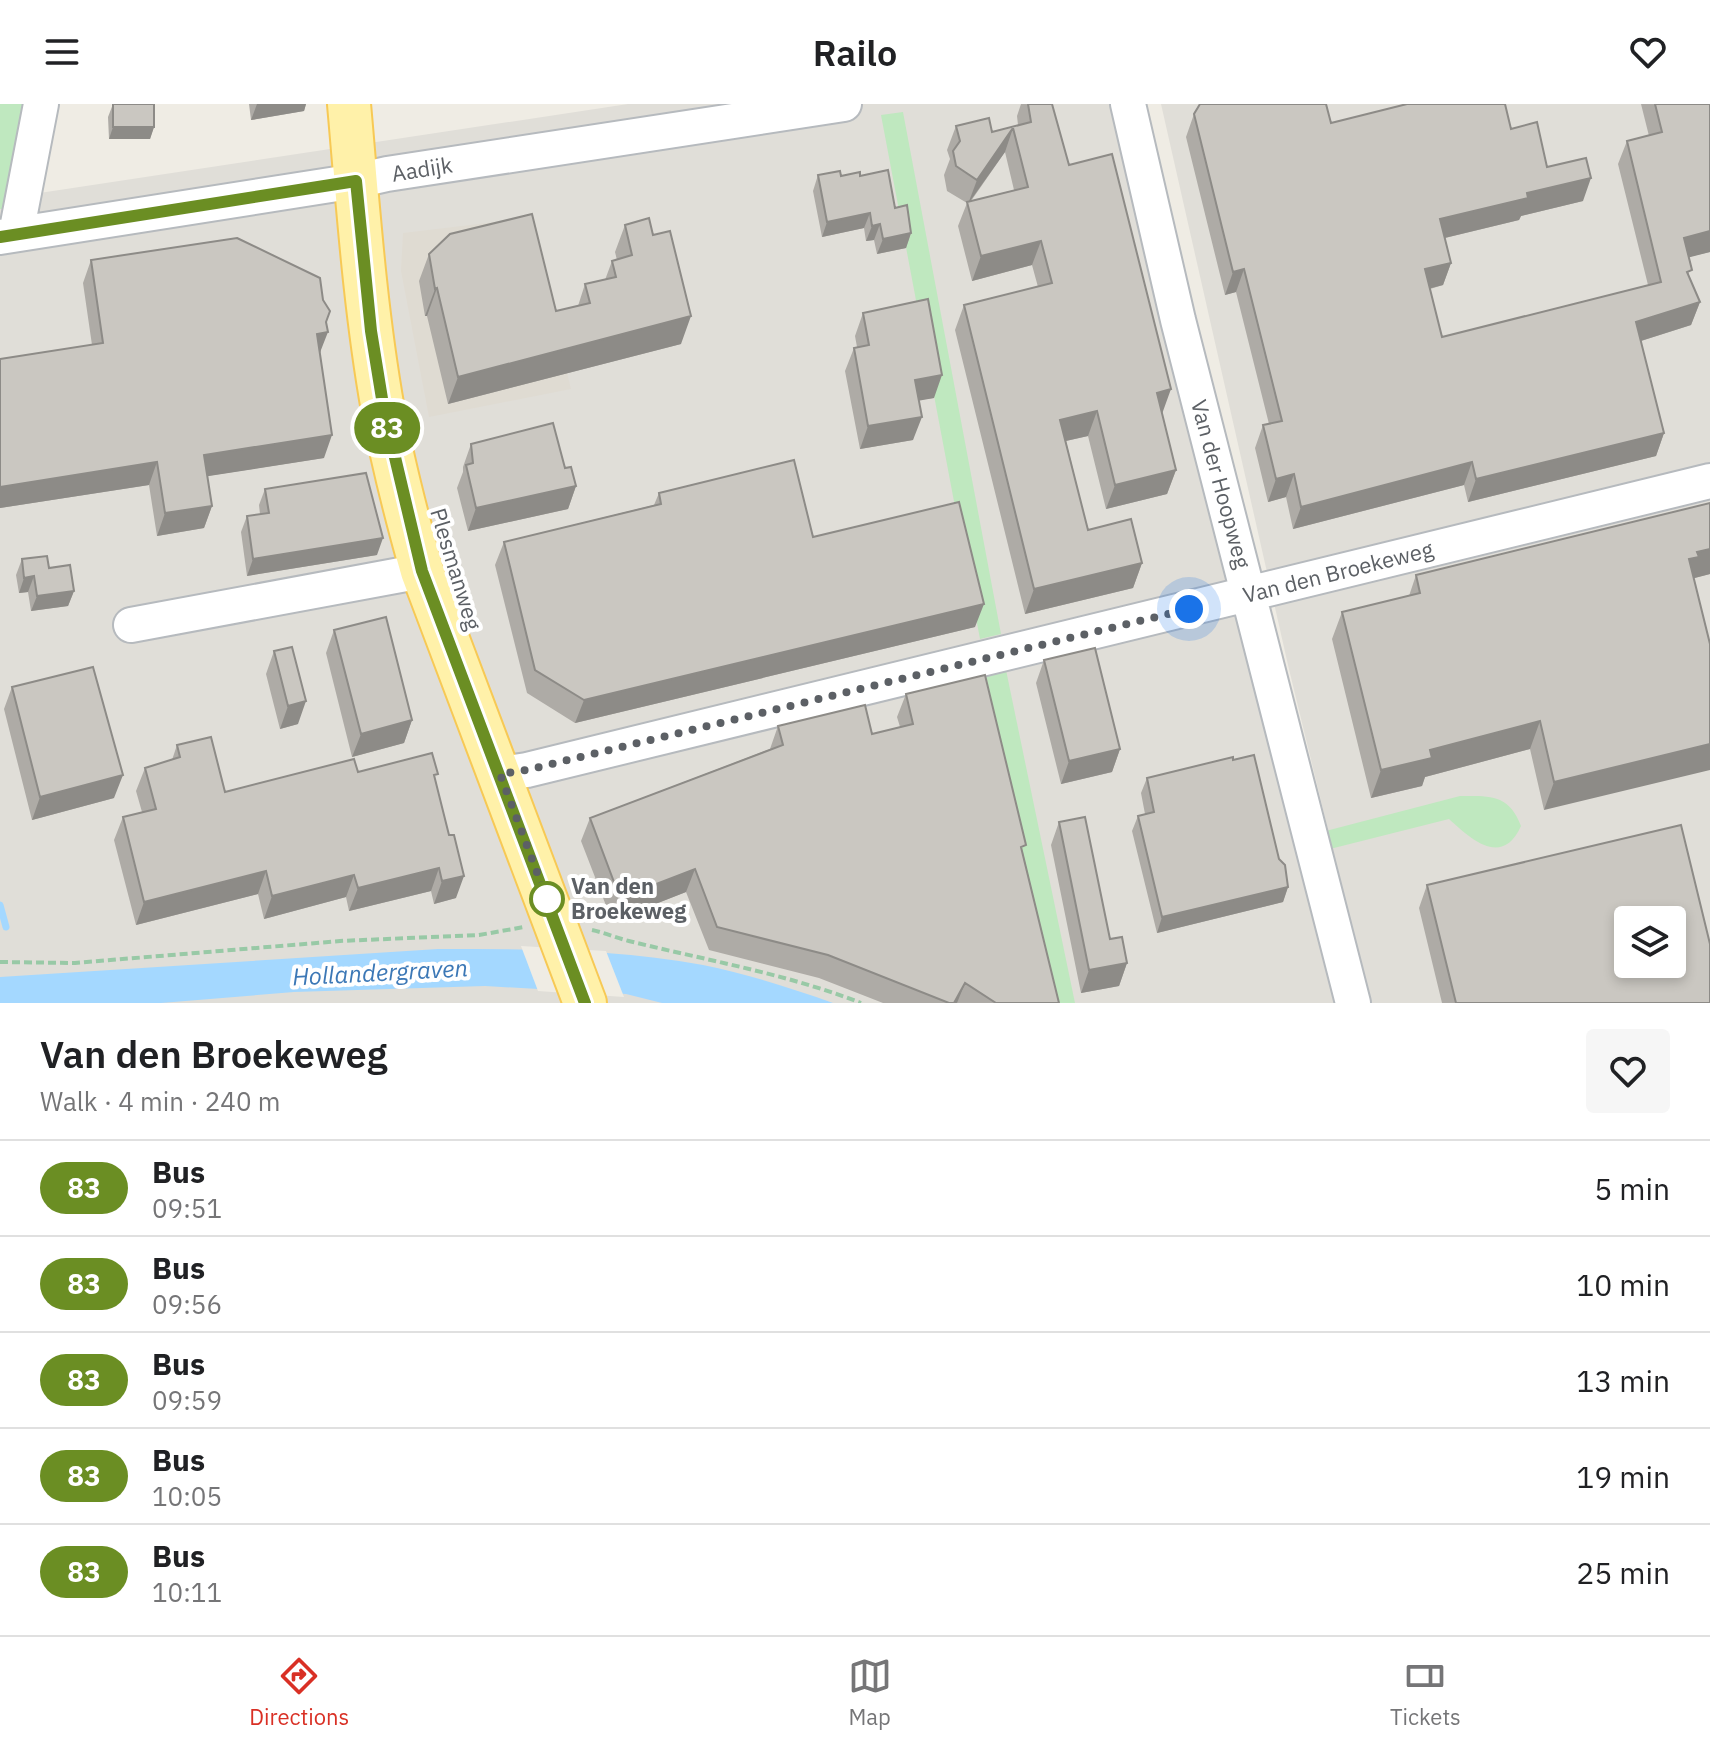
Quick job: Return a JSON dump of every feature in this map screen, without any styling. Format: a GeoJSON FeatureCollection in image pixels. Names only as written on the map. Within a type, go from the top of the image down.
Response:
{"type":"FeatureCollection","features":[{"type":"Feature","properties":{"kind":"main road","name":"Plesmanweg"},"geometry":{"type":"LineString","coordinates":[[349,104],[371,331],[384,411],[422,571],[500,774],[574,934],[584,1000]]}},
{"type":"Feature","properties":{"kind":"street"},"geometry":{"type":"LineString","coordinates":[[8,236],[41,104]]}},
{"type":"Feature","properties":{"kind":"street","name":"Aadijk"},"geometry":{"type":"LineString","coordinates":[[8,236],[844,104]]}},
{"type":"Feature","properties":{"kind":"street","name":"Van der Hoopweg"},"geometry":{"type":"LineString","coordinates":[[1128,104],[1178,320],[1353,1003]]}},
{"type":"Feature","properties":{"kind":"street","name":"Van den Broekeweg"},"geometry":{"type":"LineString","coordinates":[[500,774],[527,770],[1710,481]]}},
{"type":"Feature","properties":{"kind":"street"},"geometry":{"type":"LineString","coordinates":[[131,625],[422,571]]}},
{"type":"Feature","properties":{"kind":"path"},"geometry":{"type":"LineString","coordinates":[[0,962],[75,963],[340,941],[574,934],[636,943],[752,968],[861,1003]]}},
{"type":"Feature","properties":{"kind":"shaded area"},"geometry":{"type":"Polygon","coordinates":[[[628,104],[1133,104],[1341,1003],[0,1003],[0,199],[628,104]]]}},
{"type":"Feature","properties":{"kind":"shaded area"},"geometry":{"type":"Polygon","coordinates":[[[1161,104],[1710,104],[1710,1003],[1370,1003],[1288,665],[1161,104]]]}},
{"type":"Feature","properties":{"kind":"shaded area"},"geometry":{"type":"Polygon","coordinates":[[[530,218],[571,389],[429,417],[401,271],[403,233],[530,218]]]}},
{"type":"Feature","properties":{"kind":"green space"},"geometry":{"type":"Polygon","coordinates":[[[0,104],[23,104],[3,209],[0,209],[0,104]]]}},
{"type":"Feature","properties":{"kind":"green space"},"geometry":{"type":"Polygon","coordinates":[[[903,112],[1001,634],[980,639],[881,115],[903,112]]]}},
{"type":"Feature","properties":{"kind":"green space"},"geometry":{"type":"Polygon","coordinates":[[[1006,670],[1075,1003],[1054,1003],[986,675],[1006,670]]]}},
{"type":"Feature","properties":{"kind":"green space"},"geometry":{"type":"Polygon","coordinates":[[[1460,796],[1489,797],[1504,802],[1521,826],[1513,839],[1496,848],[1486,846],[1449,819],[1322,851],[1318,833],[1460,796]]]}},
{"type":"Feature","properties":{"kind":"water","name":"Hollandergraven"},"geometry":{"type":"Polygon","coordinates":[[[438,949],[571,951],[670,960],[736,973],[833,1003],[662,1003],[626,994],[485,986],[294,992],[161,1003],[0,1003],[0,977],[438,949]]]}},
{"type":"Feature","properties":{"kind":"pier"},"geometry":{"type":"Polygon","coordinates":[[[521,946],[606,951],[624,997],[538,991],[521,946]]]}},
{"type":"Feature","properties":{"kind":"building"},"geometry":{"type":"Polygon","coordinates":[[[113,104],[154,104],[154,127],[113,127],[113,104]]]}},
{"type":"Feature","properties":{"kind":"building"},"geometry":{"type":"Polygon","coordinates":[[[1028,104],[1052,104],[1069,165],[1112,154],[1171,389],[1157,393],[1176,470],[1115,485],[1097,411],[1060,420],[1088,530],[1131,519],[1142,563],[1034,589],[964,305],[1052,283],[1041,241],[981,256],[967,202],[1028,187],[1013,128],[977,180],[956,166],[953,151],[960,141],[956,126],[989,118],[992,132],[1031,122],[1028,104]]]}},
{"type":"Feature","properties":{"kind":"building"},"geometry":{"type":"Polygon","coordinates":[[[1200,104],[1326,104],[1331,123],[1407,104],[1505,104],[1511,129],[1537,122],[1547,167],[1586,158],[1591,178],[1527,193],[1528,198],[1440,219],[1451,263],[1425,269],[1442,337],[1661,282],[1627,141],[1662,132],[1655,104],[1710,104],[1710,231],[1684,238],[1692,270],[1687,272],[1700,302],[1636,322],[1664,433],[1476,479],[1472,462],[1301,507],[1294,474],[1276,479],[1263,425],[1282,421],[1244,269],[1233,272],[1194,114],[1200,104]]]}},
{"type":"Feature","properties":{"kind":"building"},"geometry":{"type":"Polygon","coordinates":[[[888,170],[895,208],[907,205],[911,233],[883,239],[880,224],[872,226],[870,213],[827,222],[818,175],[840,171],[841,176],[860,172],[860,176],[888,170]]]}},
{"type":"Feature","properties":{"kind":"building"},"geometry":{"type":"Polygon","coordinates":[[[532,214],[556,311],[590,303],[585,284],[616,277],[612,261],[632,255],[625,225],[649,218],[653,235],[670,231],[691,316],[458,377],[429,254],[450,234],[532,214]]]}},
{"type":"Feature","properties":{"kind":"building"},"geometry":{"type":"Polygon","coordinates":[[[237,238],[320,278],[323,300],[330,311],[326,322],[328,332],[317,334],[332,435],[204,455],[212,506],[165,513],[157,462],[0,487],[0,359],[103,343],[91,260],[237,238]]]}},
{"type":"Feature","properties":{"kind":"building"},"geometry":{"type":"Polygon","coordinates":[[[928,299],[942,375],[915,380],[922,417],[868,426],[854,348],[869,345],[863,313],[928,299]]]}},
{"type":"Feature","properties":{"kind":"building"},"geometry":{"type":"Polygon","coordinates":[[[553,423],[565,468],[571,467],[576,486],[476,508],[466,465],[473,463],[471,444],[553,423]]]}},
{"type":"Feature","properties":{"kind":"building"},"geometry":{"type":"Polygon","coordinates":[[[794,460],[813,537],[959,502],[984,604],[584,700],[535,670],[504,542],[661,504],[659,493],[794,460]]]}},
{"type":"Feature","properties":{"kind":"building"},"geometry":{"type":"Polygon","coordinates":[[[366,473],[383,538],[253,559],[247,516],[269,513],[265,489],[366,473]]]}},
{"type":"Feature","properties":{"kind":"building"},"geometry":{"type":"Polygon","coordinates":[[[1710,503],[1710,549],[1697,552],[1699,557],[1689,559],[1710,644],[1710,744],[1554,782],[1540,721],[1430,750],[1432,758],[1381,770],[1342,612],[1420,593],[1416,575],[1710,503]]]}},
{"type":"Feature","properties":{"kind":"building"},"geometry":{"type":"Polygon","coordinates":[[[47,556],[49,568],[70,565],[74,591],[37,596],[34,576],[24,578],[22,559],[47,556]]]}},
{"type":"Feature","properties":{"kind":"building"},"geometry":{"type":"Polygon","coordinates":[[[386,617],[412,720],[361,734],[334,630],[386,617]]]}},
{"type":"Feature","properties":{"kind":"building"},"geometry":{"type":"Polygon","coordinates":[[[292,647],[306,701],[288,706],[274,651],[292,647]]]}},
{"type":"Feature","properties":{"kind":"building"},"geometry":{"type":"Polygon","coordinates":[[[1095,648],[1120,749],[1069,761],[1044,660],[1095,648]]]}},
{"type":"Feature","properties":{"kind":"building"},"geometry":{"type":"Polygon","coordinates":[[[93,667],[123,775],[40,797],[12,687],[93,667]]]}},
{"type":"Feature","properties":{"kind":"building"},"geometry":{"type":"Polygon","coordinates":[[[985,675],[1026,845],[1021,847],[1059,1003],[996,1003],[965,983],[954,1003],[949,1003],[828,955],[717,927],[695,869],[620,898],[590,818],[783,745],[778,726],[865,705],[872,734],[913,724],[906,694],[985,675]]]}},
{"type":"Feature","properties":{"kind":"building"},"geometry":{"type":"Polygon","coordinates":[[[211,737],[225,792],[354,759],[358,772],[432,753],[438,774],[434,775],[449,835],[454,835],[464,876],[442,881],[439,868],[358,888],[354,875],[272,896],[266,871],[144,902],[123,817],[156,809],[145,768],[180,757],[177,745],[211,737]]]}},
{"type":"Feature","properties":{"kind":"building"},"geometry":{"type":"Polygon","coordinates":[[[1254,755],[1279,859],[1285,865],[1288,887],[1162,917],[1138,816],[1154,812],[1147,778],[1233,757],[1233,760],[1254,755]]]}},
{"type":"Feature","properties":{"kind":"building"},"geometry":{"type":"Polygon","coordinates":[[[1085,817],[1110,939],[1122,937],[1127,963],[1089,970],[1059,822],[1085,817]]]}},
{"type":"Feature","properties":{"kind":"building"},"geometry":{"type":"Polygon","coordinates":[[[1681,825],[1710,944],[1710,1003],[1456,1003],[1427,885],[1681,825]]]}},
{"type":"Feature","properties":{"kind":"waterway"},"geometry":{"type":"LineString","coordinates":[[0,905],[6,927]]}},
{"type":"Feature","properties":{"kind":"bus line","name":"83"},"geometry":{"type":"LineString","coordinates":[[0,237],[356,181],[371,331],[384,411],[422,571],[585,1003]]}},
{"type":"Feature","properties":{"kind":"place","name":"Van den Broekeweg"},"geometry":{"type":"Point","coordinates":[547,899]}},
{"type":"Feature","properties":{"kind":"route"},"geometry":{"type":"LineString","coordinates":[[547,899],[500,774],[1189,609]]}}]}
